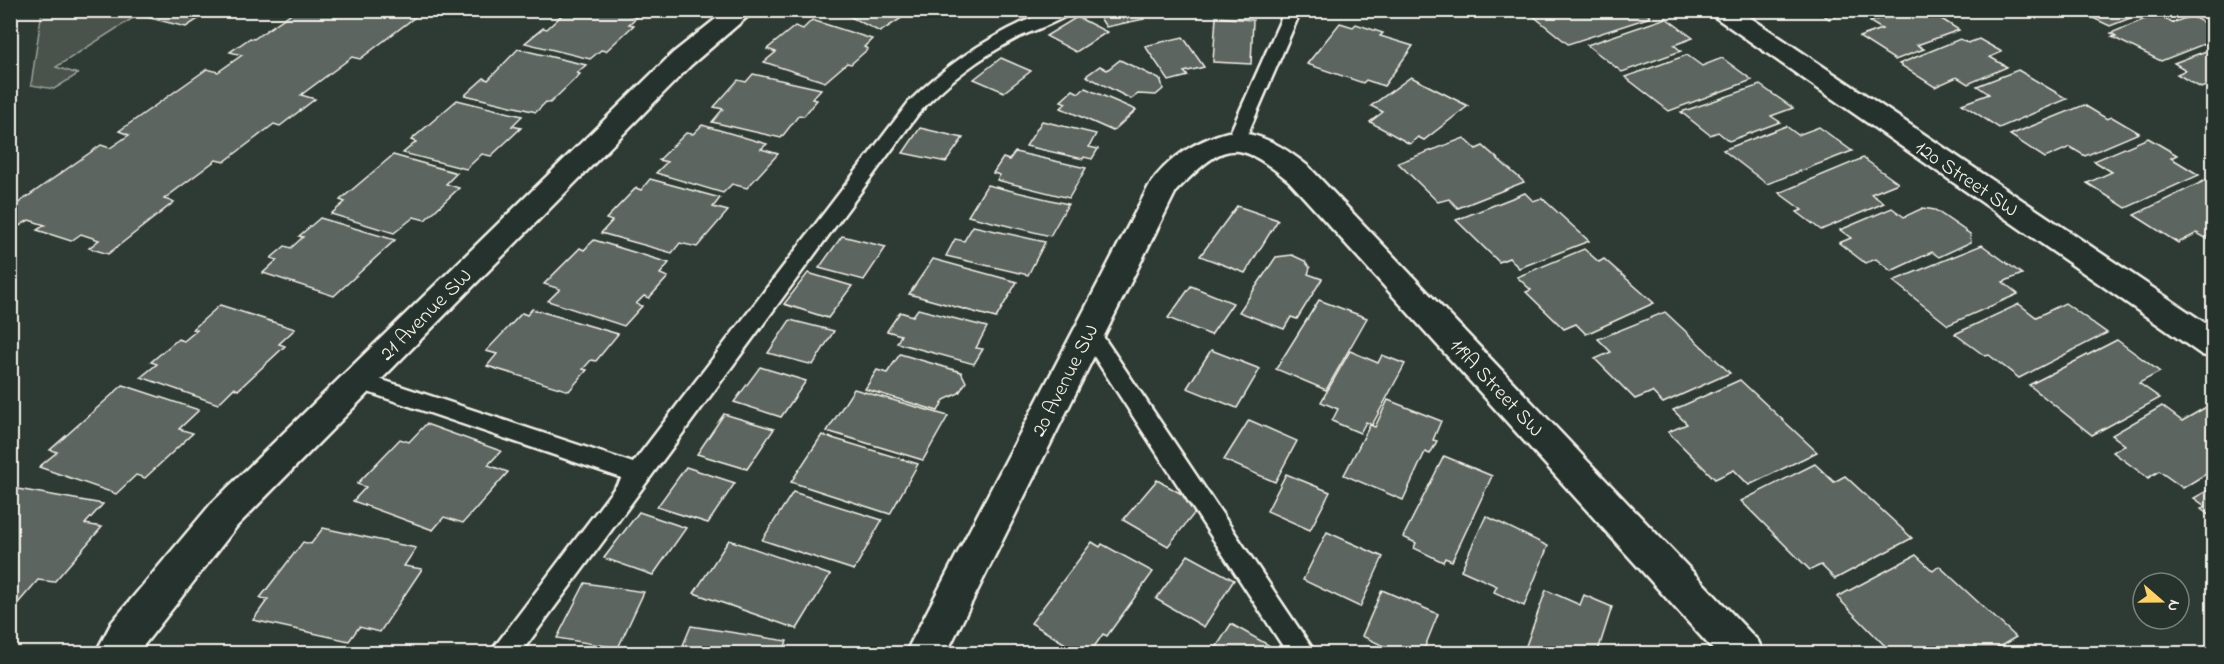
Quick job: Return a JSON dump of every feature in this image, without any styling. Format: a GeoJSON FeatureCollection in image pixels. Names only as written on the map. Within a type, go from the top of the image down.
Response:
{"type":"FeatureCollection","features":[{"type":"Feature","properties":{"kind":"street","name":"21 Avenue SW"},"geometry":{"type":"LineString","coordinates":[[120,644],[224,515],[682,59],[743,10]]}},
{"type":"Feature","properties":{"kind":"street","name":"120 Street SW"},"geometry":{"type":"LineString","coordinates":[[1721,10],[2214,346]]}},
{"type":"Feature","properties":{"kind":"street","name":"20 Avenue SW"},"geometry":{"type":"LineString","coordinates":[[925,654],[1164,186],[1192,158],[1209,147],[1221,141],[1236,140]]}},
{"type":"Feature","properties":{"kind":"street","name":"119A Street SW"},"geometry":{"type":"LineString","coordinates":[[1236,140],[1253,143],[1269,151],[1299,174],[1744,654]]}},
{"type":"Feature","properties":{"kind":"lane"},"geometry":{"type":"LineString","coordinates":[[504,654],[640,475],[892,134],[919,102],[954,72],[988,48],[1066,10]]}},
{"type":"Feature","properties":{"kind":"lane"},"geometry":{"type":"LineString","coordinates":[[1236,140],[1293,10]]}},
{"type":"Feature","properties":{"kind":"lane"},"geometry":{"type":"LineString","coordinates":[[1089,332],[1303,654]]}},
{"type":"Feature","properties":{"kind":"lane"},"geometry":{"type":"LineString","coordinates":[[358,380],[640,475]]}},
{"type":"Feature","properties":{"kind":"shaded area"},"geometry":{"type":"Polygon","coordinates":[[[42,11],[144,11],[56,67],[78,74],[54,89],[31,85],[42,11]]]}},
{"type":"Feature","properties":{"kind":"building"},"geometry":{"type":"Polygon","coordinates":[[[144,10],[212,10],[186,27],[138,15],[144,10]]]}},
{"type":"Feature","properties":{"kind":"building"},"geometry":{"type":"Polygon","coordinates":[[[296,10],[381,10],[379,12],[395,16],[403,10],[419,14],[360,59],[352,57],[301,95],[315,99],[280,126],[274,124],[224,162],[216,160],[164,199],[174,202],[108,254],[89,248],[99,240],[81,234],[71,241],[37,230],[45,225],[29,220],[16,228],[10,227],[10,209],[101,145],[110,148],[129,135],[119,131],[207,69],[218,72],[242,55],[230,52],[250,38],[254,39],[296,10]]]}},
{"type":"Feature","properties":{"kind":"building"},"geometry":{"type":"Polygon","coordinates":[[[564,10],[611,10],[637,17],[629,24],[634,25],[606,51],[601,50],[590,59],[525,43],[543,28],[547,29],[564,10]]]}},
{"type":"Feature","properties":{"kind":"building"},"geometry":{"type":"Polygon","coordinates":[[[837,10],[914,10],[880,32],[837,10]]]}},
{"type":"Feature","properties":{"kind":"building"},"geometry":{"type":"Polygon","coordinates":[[[1095,10],[1138,10],[1144,19],[1106,27],[1095,10]]]}},
{"type":"Feature","properties":{"kind":"building"},"geometry":{"type":"Polygon","coordinates":[[[1546,10],[1642,10],[1651,17],[1568,44],[1532,15],[1546,10]]]}},
{"type":"Feature","properties":{"kind":"building"},"geometry":{"type":"Polygon","coordinates":[[[1817,10],[1881,10],[1861,18],[1851,11],[1829,19],[1817,10]]]}},
{"type":"Feature","properties":{"kind":"building"},"geometry":{"type":"Polygon","coordinates":[[[1902,10],[1935,10],[1945,17],[1940,18],[1959,30],[1917,45],[1924,49],[1895,60],[1859,37],[1882,29],[1870,22],[1902,10]]]}},
{"type":"Feature","properties":{"kind":"building"},"geometry":{"type":"Polygon","coordinates":[[[2076,10],[2144,10],[2146,12],[2110,26],[2076,10]]]}},
{"type":"Feature","properties":{"kind":"building"},"geometry":{"type":"Polygon","coordinates":[[[2157,14],[2172,23],[2191,16],[2214,28],[2214,40],[2161,61],[2112,37],[2116,36],[2111,33],[2157,14]]]}},
{"type":"Feature","properties":{"kind":"building"},"geometry":{"type":"Polygon","coordinates":[[[1077,17],[1107,32],[1076,52],[1046,36],[1077,17]]]}},
{"type":"Feature","properties":{"kind":"building"},"geometry":{"type":"Polygon","coordinates":[[[1216,17],[1253,20],[1251,64],[1213,62],[1216,17]]]}},
{"type":"Feature","properties":{"kind":"building"},"geometry":{"type":"Polygon","coordinates":[[[1666,18],[1693,38],[1674,45],[1681,51],[1622,72],[1587,45],[1666,18]]]}},
{"type":"Feature","properties":{"kind":"building"},"geometry":{"type":"Polygon","coordinates":[[[812,20],[872,39],[864,47],[868,49],[825,82],[764,62],[776,52],[767,49],[795,26],[803,29],[812,20]]]}},
{"type":"Feature","properties":{"kind":"building"},"geometry":{"type":"Polygon","coordinates":[[[1340,23],[1353,27],[1356,24],[1383,33],[1380,36],[1413,46],[1384,86],[1366,80],[1363,83],[1307,64],[1340,23]]]}},
{"type":"Feature","properties":{"kind":"building"},"geometry":{"type":"Polygon","coordinates":[[[1183,37],[1204,67],[1184,72],[1188,76],[1169,81],[1145,46],[1183,37]]]}},
{"type":"Feature","properties":{"kind":"building"},"geometry":{"type":"Polygon","coordinates":[[[1960,39],[1968,43],[1979,39],[2002,52],[1990,57],[2007,67],[1968,84],[1957,77],[1935,87],[1899,64],[1960,39]]]}},
{"type":"Feature","properties":{"kind":"building"},"geometry":{"type":"Polygon","coordinates":[[[2214,48],[2214,86],[2210,84],[2201,88],[2177,74],[2186,70],[2174,63],[2214,48]]]}},
{"type":"Feature","properties":{"kind":"building"},"geometry":{"type":"Polygon","coordinates":[[[518,49],[586,65],[577,73],[580,74],[550,103],[546,102],[536,112],[465,95],[484,78],[488,80],[518,49]]]}},
{"type":"Feature","properties":{"kind":"building"},"geometry":{"type":"Polygon","coordinates":[[[1687,55],[1702,66],[1722,58],[1752,80],[1669,111],[1625,77],[1687,55]]]}},
{"type":"Feature","properties":{"kind":"building"},"geometry":{"type":"Polygon","coordinates":[[[1001,58],[1031,71],[1004,92],[974,79],[1001,58]]]}},
{"type":"Feature","properties":{"kind":"building"},"geometry":{"type":"Polygon","coordinates":[[[1120,60],[1161,80],[1163,89],[1156,95],[1138,94],[1131,99],[1086,76],[1100,66],[1107,70],[1120,60]]]}},
{"type":"Feature","properties":{"kind":"building"},"geometry":{"type":"Polygon","coordinates":[[[2018,70],[2067,99],[1999,128],[1962,104],[1989,94],[1977,86],[2018,70]]]}},
{"type":"Feature","properties":{"kind":"building"},"geometry":{"type":"Polygon","coordinates":[[[753,74],[821,89],[812,99],[817,100],[804,116],[799,115],[781,138],[712,122],[723,109],[714,107],[738,80],[746,82],[753,74]]]}},
{"type":"Feature","properties":{"kind":"building"},"geometry":{"type":"Polygon","coordinates":[[[1411,77],[1468,106],[1424,140],[1418,137],[1410,144],[1370,122],[1383,112],[1371,106],[1411,77]]]}},
{"type":"Feature","properties":{"kind":"building"},"geometry":{"type":"Polygon","coordinates":[[[1760,85],[1793,108],[1771,116],[1780,122],[1729,141],[1718,132],[1710,135],[1681,112],[1760,85]]]}},
{"type":"Feature","properties":{"kind":"building"},"geometry":{"type":"Polygon","coordinates":[[[1085,88],[1136,110],[1113,131],[1061,108],[1066,103],[1061,101],[1073,90],[1079,93],[1085,88]]]}},
{"type":"Feature","properties":{"kind":"building"},"geometry":{"type":"Polygon","coordinates":[[[457,100],[522,116],[512,126],[521,128],[491,156],[482,154],[466,169],[403,153],[416,142],[411,140],[457,100]]]}},
{"type":"Feature","properties":{"kind":"building"},"geometry":{"type":"Polygon","coordinates":[[[2084,105],[2107,119],[2112,117],[2139,133],[2085,156],[2070,147],[2045,158],[2010,135],[2084,105]]]}},
{"type":"Feature","properties":{"kind":"building"},"geometry":{"type":"Polygon","coordinates":[[[1042,121],[1096,134],[1089,147],[1098,149],[1092,159],[1026,146],[1042,121]]]}},
{"type":"Feature","properties":{"kind":"building"},"geometry":{"type":"Polygon","coordinates":[[[702,125],[767,144],[761,149],[778,154],[747,188],[732,184],[723,193],[656,173],[667,162],[659,160],[686,133],[693,134],[702,125]]]}},
{"type":"Feature","properties":{"kind":"building"},"geometry":{"type":"Polygon","coordinates":[[[1786,126],[1798,135],[1819,127],[1852,151],[1767,184],[1723,150],[1786,126]]]}},
{"type":"Feature","properties":{"kind":"building"},"geometry":{"type":"Polygon","coordinates":[[[920,128],[963,138],[946,162],[903,153],[920,128]]]}},
{"type":"Feature","properties":{"kind":"building"},"geometry":{"type":"Polygon","coordinates":[[[1464,138],[1476,149],[1483,146],[1524,182],[1458,208],[1449,199],[1438,202],[1398,163],[1464,138]]]}},
{"type":"Feature","properties":{"kind":"building"},"geometry":{"type":"Polygon","coordinates":[[[2148,138],[2177,155],[2171,158],[2199,175],[2126,208],[2087,183],[2112,172],[2094,161],[2148,138]]]}},
{"type":"Feature","properties":{"kind":"building"},"geometry":{"type":"Polygon","coordinates":[[[1015,152],[1086,168],[1069,198],[997,180],[1000,175],[993,173],[1003,158],[1009,160],[1015,152]]]}},
{"type":"Feature","properties":{"kind":"building"},"geometry":{"type":"Polygon","coordinates":[[[393,155],[457,173],[446,184],[459,188],[425,220],[414,217],[394,233],[331,214],[345,202],[340,200],[393,155]]]}},
{"type":"Feature","properties":{"kind":"building"},"geometry":{"type":"Polygon","coordinates":[[[1863,158],[1898,183],[1871,194],[1884,203],[1821,230],[1797,212],[1802,210],[1779,193],[1863,158]]]}},
{"type":"Feature","properties":{"kind":"building"},"geometry":{"type":"Polygon","coordinates":[[[2210,178],[2214,180],[2214,243],[2197,233],[2178,243],[2134,215],[2210,178]]]}},
{"type":"Feature","properties":{"kind":"building"},"geometry":{"type":"Polygon","coordinates":[[[650,179],[720,198],[713,207],[728,211],[697,247],[680,243],[672,253],[601,233],[612,221],[606,219],[636,188],[641,190],[650,179]]]}},
{"type":"Feature","properties":{"kind":"building"},"geometry":{"type":"Polygon","coordinates":[[[987,185],[1068,204],[1050,236],[968,216],[987,185]]]}},
{"type":"Feature","properties":{"kind":"building"},"geometry":{"type":"Polygon","coordinates":[[[1525,193],[1533,201],[1542,198],[1589,241],[1519,268],[1509,258],[1499,262],[1456,220],[1525,193]]]}},
{"type":"Feature","properties":{"kind":"building"},"geometry":{"type":"Polygon","coordinates":[[[1237,206],[1278,220],[1245,273],[1200,256],[1237,206]]]}},
{"type":"Feature","properties":{"kind":"building"},"geometry":{"type":"Polygon","coordinates":[[[1892,208],[1904,217],[1923,208],[1935,210],[1970,234],[1971,242],[1939,257],[1932,252],[1891,271],[1876,259],[1865,263],[1839,243],[1851,238],[1840,230],[1892,208]]]}},
{"type":"Feature","properties":{"kind":"building"},"geometry":{"type":"Polygon","coordinates":[[[320,218],[395,240],[334,296],[263,273],[277,260],[271,258],[285,246],[291,248],[303,237],[299,236],[320,218]]]}},
{"type":"Feature","properties":{"kind":"building"},"geometry":{"type":"Polygon","coordinates":[[[973,226],[1045,242],[1028,275],[946,256],[955,239],[964,241],[973,226]]]}},
{"type":"Feature","properties":{"kind":"building"},"geometry":{"type":"Polygon","coordinates":[[[842,236],[886,247],[864,280],[819,268],[842,236]]]}},
{"type":"Feature","properties":{"kind":"building"},"geometry":{"type":"Polygon","coordinates":[[[594,240],[669,263],[660,274],[668,277],[649,298],[644,296],[636,304],[642,306],[624,326],[548,301],[560,289],[544,284],[580,248],[584,250],[594,240]]]}},
{"type":"Feature","properties":{"kind":"building"},"geometry":{"type":"Polygon","coordinates":[[[1982,245],[2022,274],[2003,282],[2018,294],[1948,325],[1893,281],[1982,245]]]}},
{"type":"Feature","properties":{"kind":"building"},"geometry":{"type":"Polygon","coordinates":[[[1584,249],[1599,262],[1604,259],[1654,303],[1586,334],[1576,324],[1564,329],[1526,292],[1531,290],[1517,277],[1584,249]]]}},
{"type":"Feature","properties":{"kind":"building"},"geometry":{"type":"Polygon","coordinates":[[[1292,255],[1305,261],[1310,268],[1308,274],[1322,279],[1297,319],[1291,317],[1284,329],[1239,312],[1276,257],[1292,255]]]}},
{"type":"Feature","properties":{"kind":"building"},"geometry":{"type":"Polygon","coordinates":[[[933,259],[1017,282],[996,318],[909,294],[933,259]]]}},
{"type":"Feature","properties":{"kind":"building"},"geometry":{"type":"Polygon","coordinates":[[[808,273],[852,286],[828,318],[784,304],[808,273]]]}},
{"type":"Feature","properties":{"kind":"building"},"geometry":{"type":"Polygon","coordinates":[[[1191,286],[1233,303],[1211,335],[1168,318],[1191,286]]]}},
{"type":"Feature","properties":{"kind":"building"},"geometry":{"type":"Polygon","coordinates":[[[1319,300],[1367,318],[1326,390],[1276,369],[1319,300]]]}},
{"type":"Feature","properties":{"kind":"building"},"geometry":{"type":"Polygon","coordinates":[[[2065,303],[2107,333],[2019,378],[1989,355],[1985,356],[1955,334],[2019,304],[2036,317],[2065,303]]]}},
{"type":"Feature","properties":{"kind":"building"},"geometry":{"type":"Polygon","coordinates":[[[220,305],[295,329],[279,344],[285,346],[238,390],[234,388],[218,404],[141,377],[157,364],[151,362],[178,339],[184,341],[197,330],[193,329],[220,305]]]}},
{"type":"Feature","properties":{"kind":"building"},"geometry":{"type":"Polygon","coordinates":[[[532,309],[618,334],[596,361],[591,360],[583,369],[587,370],[569,391],[487,366],[497,354],[486,351],[522,313],[527,315],[532,309]]]}},
{"type":"Feature","properties":{"kind":"building"},"geometry":{"type":"Polygon","coordinates":[[[918,309],[987,327],[976,348],[983,349],[974,364],[897,343],[901,335],[887,331],[900,312],[913,316],[918,309]]]}},
{"type":"Feature","properties":{"kind":"building"},"geometry":{"type":"Polygon","coordinates":[[[1665,312],[1730,373],[1663,403],[1652,392],[1635,399],[1595,359],[1611,352],[1598,339],[1665,312]]]}},
{"type":"Feature","properties":{"kind":"building"},"geometry":{"type":"Polygon","coordinates":[[[790,320],[834,331],[813,365],[768,353],[790,320]]]}},
{"type":"Feature","properties":{"kind":"building"},"geometry":{"type":"Polygon","coordinates":[[[2117,340],[2160,372],[2139,383],[2160,398],[2092,435],[2029,385],[2117,340]]]}},
{"type":"Feature","properties":{"kind":"building"},"geometry":{"type":"Polygon","coordinates":[[[1211,350],[1260,369],[1237,408],[1187,388],[1211,350]]]}},
{"type":"Feature","properties":{"kind":"building"},"geometry":{"type":"Polygon","coordinates":[[[1350,351],[1378,363],[1382,355],[1405,364],[1372,425],[1366,422],[1360,433],[1332,421],[1338,409],[1321,402],[1350,351]]]}},
{"type":"Feature","properties":{"kind":"building"},"geometry":{"type":"Polygon","coordinates":[[[900,354],[961,372],[966,382],[959,393],[944,400],[938,411],[865,389],[877,370],[887,373],[900,354]]]}},
{"type":"Feature","properties":{"kind":"building"},"geometry":{"type":"Polygon","coordinates":[[[760,367],[806,381],[781,417],[734,402],[760,367]]]}},
{"type":"Feature","properties":{"kind":"building"},"geometry":{"type":"Polygon","coordinates":[[[1740,380],[1817,452],[1749,485],[1734,470],[1715,479],[1668,432],[1687,424],[1673,410],[1740,380]]]}},
{"type":"Feature","properties":{"kind":"building"},"geometry":{"type":"Polygon","coordinates":[[[123,385],[199,410],[179,429],[193,433],[145,478],[136,475],[116,494],[39,467],[57,452],[50,450],[123,385]]]}},
{"type":"Feature","properties":{"kind":"building"},"geometry":{"type":"Polygon","coordinates":[[[854,389],[948,416],[923,460],[827,431],[854,389]]]}},
{"type":"Feature","properties":{"kind":"building"},"geometry":{"type":"Polygon","coordinates":[[[1388,400],[1441,421],[1433,440],[1437,441],[1430,454],[1425,452],[1403,500],[1344,475],[1370,425],[1375,427],[1388,400]]]}},
{"type":"Feature","properties":{"kind":"building"},"geometry":{"type":"Polygon","coordinates":[[[2162,406],[2182,421],[2208,406],[2214,410],[2214,469],[2183,488],[2159,471],[2148,478],[2113,452],[2125,445],[2112,435],[2162,406]]]}},
{"type":"Feature","properties":{"kind":"building"},"geometry":{"type":"Polygon","coordinates":[[[724,414],[774,429],[747,469],[697,454],[724,414]]]}},
{"type":"Feature","properties":{"kind":"building"},"geometry":{"type":"Polygon","coordinates":[[[1249,420],[1297,441],[1275,482],[1224,460],[1249,420]]]}},
{"type":"Feature","properties":{"kind":"building"},"geometry":{"type":"Polygon","coordinates":[[[426,424],[501,451],[488,465],[508,472],[463,523],[444,517],[433,530],[353,501],[366,487],[357,484],[400,439],[409,442],[426,424]]]}},
{"type":"Feature","properties":{"kind":"building"},"geometry":{"type":"Polygon","coordinates":[[[822,435],[918,464],[890,514],[791,482],[822,435]]]}},
{"type":"Feature","properties":{"kind":"building"},"geometry":{"type":"Polygon","coordinates":[[[1444,456],[1492,476],[1452,561],[1445,558],[1443,562],[1414,548],[1416,543],[1403,537],[1444,456]]]}},
{"type":"Feature","properties":{"kind":"building"},"geometry":{"type":"Polygon","coordinates":[[[1815,464],[1834,482],[1845,476],[1912,538],[1835,579],[1821,565],[1810,570],[1741,501],[1815,464]]]}},
{"type":"Feature","properties":{"kind":"building"},"geometry":{"type":"Polygon","coordinates":[[[686,467],[735,483],[708,523],[657,507],[686,467]]]}},
{"type":"Feature","properties":{"kind":"building"},"geometry":{"type":"Polygon","coordinates":[[[1286,474],[1330,492],[1310,530],[1267,511],[1286,474]]]}},
{"type":"Feature","properties":{"kind":"building"},"geometry":{"type":"Polygon","coordinates":[[[1157,480],[1201,505],[1168,546],[1123,520],[1157,480]]]}},
{"type":"Feature","properties":{"kind":"building"},"geometry":{"type":"Polygon","coordinates":[[[2214,487],[2214,519],[2201,509],[2205,506],[2194,498],[2214,487]]]}},
{"type":"Feature","properties":{"kind":"building"},"geometry":{"type":"Polygon","coordinates":[[[12,488],[103,504],[85,524],[102,527],[54,582],[38,580],[19,602],[10,600],[12,488]]]}},
{"type":"Feature","properties":{"kind":"building"},"geometry":{"type":"Polygon","coordinates":[[[793,492],[882,520],[854,570],[762,540],[793,492]]]}},
{"type":"Feature","properties":{"kind":"building"},"geometry":{"type":"Polygon","coordinates":[[[639,512],[686,528],[653,575],[604,558],[639,512]]]}},
{"type":"Feature","properties":{"kind":"building"},"geometry":{"type":"Polygon","coordinates":[[[1486,516],[1548,546],[1524,606],[1494,592],[1497,586],[1461,570],[1486,516]]]}},
{"type":"Feature","properties":{"kind":"building"},"geometry":{"type":"Polygon","coordinates":[[[323,528],[416,548],[404,566],[422,569],[380,632],[359,627],[349,641],[253,620],[268,599],[260,598],[303,542],[311,544],[323,528]]]}},
{"type":"Feature","properties":{"kind":"building"},"geometry":{"type":"Polygon","coordinates":[[[1327,532],[1383,557],[1360,607],[1303,580],[1327,532]]]}},
{"type":"Feature","properties":{"kind":"building"},"geometry":{"type":"Polygon","coordinates":[[[729,540],[830,575],[797,629],[694,593],[729,540]]]}},
{"type":"Feature","properties":{"kind":"building"},"geometry":{"type":"Polygon","coordinates":[[[1092,542],[1100,547],[1102,544],[1153,572],[1107,636],[1103,634],[1089,654],[1082,654],[1031,623],[1092,542]]]}},
{"type":"Feature","properties":{"kind":"building"},"geometry":{"type":"Polygon","coordinates":[[[1188,555],[1234,580],[1204,627],[1156,599],[1188,555]]]}},
{"type":"Feature","properties":{"kind":"building"},"geometry":{"type":"Polygon","coordinates":[[[1916,555],[1933,571],[1939,566],[2016,637],[1987,654],[1893,654],[1837,597],[1916,555]]]}},
{"type":"Feature","properties":{"kind":"building"},"geometry":{"type":"Polygon","coordinates":[[[585,583],[644,592],[618,648],[557,638],[585,583]]]}},
{"type":"Feature","properties":{"kind":"building"},"geometry":{"type":"Polygon","coordinates":[[[1382,590],[1438,614],[1422,654],[1401,654],[1362,636],[1382,590]]]}},
{"type":"Feature","properties":{"kind":"building"},"geometry":{"type":"Polygon","coordinates":[[[1546,590],[1580,605],[1584,595],[1612,607],[1597,654],[1523,654],[1546,590]]]}},
{"type":"Feature","properties":{"kind":"building"},"geometry":{"type":"Polygon","coordinates":[[[1231,624],[1284,654],[1212,654],[1231,624]]]}},
{"type":"Feature","properties":{"kind":"building"},"geometry":{"type":"Polygon","coordinates":[[[691,626],[787,641],[782,654],[666,654],[669,648],[681,650],[691,626]]]}}]}
